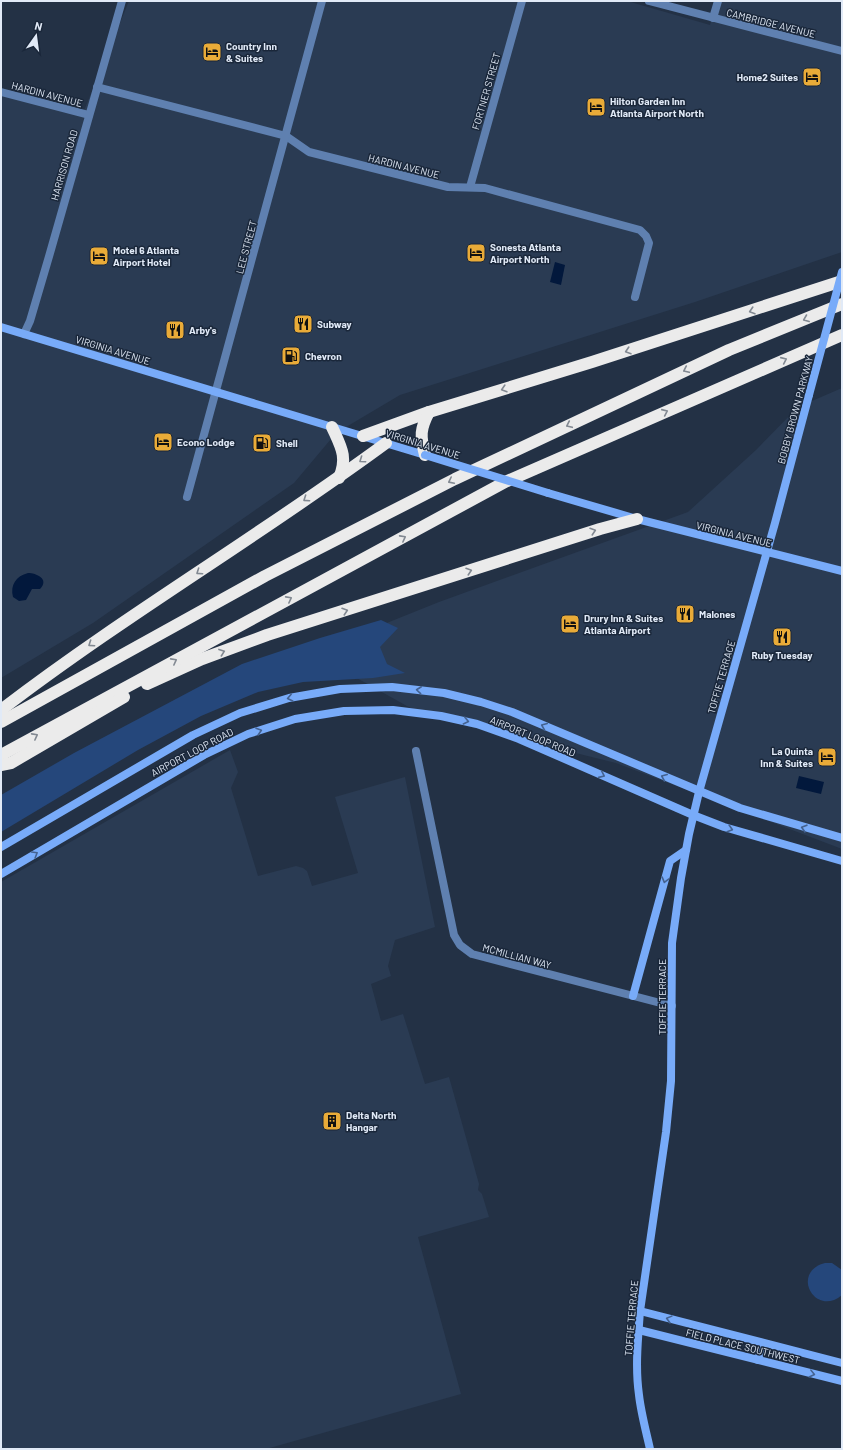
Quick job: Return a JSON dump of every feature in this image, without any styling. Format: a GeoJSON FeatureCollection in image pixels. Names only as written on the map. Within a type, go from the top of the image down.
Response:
{"type":"FeatureCollection","features":[{"type":"Feature","properties":{"kind":"highway"},"geometry":{"type":"LineString","coordinates":[[363,436],[429,412],[600,360],[842,281]]}},
{"type":"Feature","properties":{"kind":"highway"},"geometry":{"type":"LineString","coordinates":[[1,722],[265,576],[455,479],[729,350],[842,304]]}},
{"type":"Feature","properties":{"kind":"highway"},"geometry":{"type":"LineString","coordinates":[[1,755],[505,482],[842,335]]}},
{"type":"Feature","properties":{"kind":"highway"},"geometry":{"type":"LineString","coordinates":[[425,455],[420,440],[421,431],[429,412]]}},
{"type":"Feature","properties":{"kind":"highway"},"geometry":{"type":"LineString","coordinates":[[332,428],[341,447],[344,458],[343,469],[339,478]]}},
{"type":"Feature","properties":{"kind":"highway"},"geometry":{"type":"LineString","coordinates":[[1,710],[78,652],[339,478],[386,443]]}},
{"type":"Feature","properties":{"kind":"highway"},"geometry":{"type":"LineString","coordinates":[[1,765],[11,762],[147,684],[202,659],[267,635],[600,529],[637,519]]}},
{"type":"Feature","properties":{"kind":"main road","name":"BOBBY BROWN PARKWAY"},"geometry":{"type":"LineString","coordinates":[[767,553],[842,272]]}},
{"type":"Feature","properties":{"kind":"main road","name":"VIRGINIA AVENUE"},"geometry":{"type":"LineString","coordinates":[[1,327],[637,519],[842,571]]}},
{"type":"Feature","properties":{"kind":"main road","name":"TOFFIE TERRACE"},"geometry":{"type":"LineString","coordinates":[[650,1449],[639,1394],[637,1362],[640,1311],[666,1132],[671,1081],[672,942],[693,815],[767,553]]}},
{"type":"Feature","properties":{"kind":"main road","name":"AIRPORT LOOP ROAD"},"geometry":{"type":"LineString","coordinates":[[1,847],[193,735],[240,713],[289,698],[340,689],[392,687],[444,693],[481,702],[518,715],[740,808],[842,838]]}},
{"type":"Feature","properties":{"kind":"main road","name":"AIRPORT LOOP ROAD"},"geometry":{"type":"LineString","coordinates":[[1,874],[204,755],[248,734],[295,719],[344,711],[393,710],[441,716],[477,724],[519,739],[693,815],[724,827],[842,861]]}},
{"type":"Feature","properties":{"kind":"main road"},"geometry":{"type":"LineString","coordinates":[[633,996],[670,861],[686,850]]}},
{"type":"Feature","properties":{"kind":"main road","name":"FIELD PLACE SOUTHWEST"},"geometry":{"type":"LineString","coordinates":[[640,1311],[763,1344],[842,1363]]}},
{"type":"Feature","properties":{"kind":"main road","name":"FIELD PLACE SOUTHWEST"},"geometry":{"type":"LineString","coordinates":[[639,1330],[842,1381]]}},
{"type":"Feature","properties":{"kind":"main road"},"geometry":{"type":"LineString","coordinates":[[758,1360],[763,1344]]}},
{"type":"Feature","properties":{"kind":"street","name":"HARRISON ROAD"},"geometry":{"type":"LineString","coordinates":[[24,334],[30,321],[48,260],[122,1]]}},
{"type":"Feature","properties":{"kind":"street","name":"LEE STREET"},"geometry":{"type":"LineString","coordinates":[[187,497],[322,1]]}},
{"type":"Feature","properties":{"kind":"street","name":"FORTNER STREET"},"geometry":{"type":"LineString","coordinates":[[470,187],[522,1]]}},
{"type":"Feature","properties":{"kind":"street","name":"CAMBRIDGE AVENUE"},"geometry":{"type":"LineString","coordinates":[[649,1],[842,51]]}},
{"type":"Feature","properties":{"kind":"street"},"geometry":{"type":"LineString","coordinates":[[713,18],[718,1]]}},
{"type":"Feature","properties":{"kind":"street","name":"HARDIN AVENUE"},"geometry":{"type":"LineString","coordinates":[[97,87],[286,136],[309,152],[448,187],[485,188],[640,230],[646,236],[649,243],[635,297]]}},
{"type":"Feature","properties":{"kind":"street","name":"HARDIN AVENUE"},"geometry":{"type":"LineString","coordinates":[[1,92],[89,115]]}},
{"type":"Feature","properties":{"kind":"street","name":"MCMILLIAN WAY"},"geometry":{"type":"LineString","coordinates":[[416,751],[454,935],[460,945],[472,954],[672,1006]]}},
{"type":"Feature","properties":{"kind":"shaded area"},"geometry":{"type":"Polygon","coordinates":[[[129,1],[627,1],[710,25],[717,1],[842,1],[842,252],[695,302],[400,395],[336,433],[294,483],[93,623],[1,678],[1,93],[83,113],[129,1]]]}},
{"type":"Feature","properties":{"kind":"shaded area"},"geometry":{"type":"Polygon","coordinates":[[[555,262],[565,265],[561,285],[550,282],[555,262]]]}},
{"type":"Feature","properties":{"kind":"shaded area"},"geometry":{"type":"Polygon","coordinates":[[[842,388],[842,849],[616,763],[423,715],[312,653],[439,602],[688,512],[756,450],[798,407],[842,388]]]}},
{"type":"Feature","properties":{"kind":"shaded area"},"geometry":{"type":"Polygon","coordinates":[[[28,573],[41,577],[43,580],[43,585],[40,589],[32,589],[26,600],[19,601],[13,597],[13,585],[20,576],[28,573]]]}},
{"type":"Feature","properties":{"kind":"shaded area"},"geometry":{"type":"Polygon","coordinates":[[[381,620],[398,628],[380,647],[387,664],[405,673],[373,678],[303,682],[258,692],[201,716],[138,750],[1,832],[1,795],[74,753],[242,664],[320,638],[381,620]]]}},
{"type":"Feature","properties":{"kind":"shaded area"},"geometry":{"type":"Polygon","coordinates":[[[230,750],[238,772],[231,788],[258,876],[296,866],[307,871],[312,886],[358,873],[335,797],[405,777],[435,927],[395,940],[388,966],[391,976],[371,984],[381,1021],[403,1014],[425,1084],[449,1077],[479,1184],[478,1190],[482,1194],[489,1217],[418,1237],[461,1394],[266,1449],[1,1449],[1,882],[230,750]]]}},
{"type":"Feature","properties":{"kind":"shaded area"},"geometry":{"type":"Polygon","coordinates":[[[799,776],[824,782],[821,794],[796,788],[799,776]]]}},
{"type":"Feature","properties":{"kind":"shaded area"},"geometry":{"type":"Polygon","coordinates":[[[825,1263],[832,1263],[842,1270],[842,1295],[832,1301],[823,1301],[816,1297],[810,1291],[808,1283],[809,1275],[815,1268],[825,1263]]]}},
{"type":"Feature","properties":{"kind":"place","name":"Country Inn & Suites"},"geometry":{"type":"Point","coordinates":[212,52]}},
{"type":"Feature","properties":{"kind":"place","name":"Home2 Suites"},"geometry":{"type":"Point","coordinates":[812,77]}},
{"type":"Feature","properties":{"kind":"place","name":"Hilton Garden Inn Atlanta Airport North"},"geometry":{"type":"Point","coordinates":[596,107]}},
{"type":"Feature","properties":{"kind":"place","name":"Sonesta Atlanta Airport North"},"geometry":{"type":"Point","coordinates":[476,253]}},
{"type":"Feature","properties":{"kind":"place","name":"Motel 6 Atlanta Airport Hotel"},"geometry":{"type":"Point","coordinates":[99,256]}},
{"type":"Feature","properties":{"kind":"place","name":"Subway"},"geometry":{"type":"Point","coordinates":[303,324]}},
{"type":"Feature","properties":{"kind":"place","name":"Arby's"},"geometry":{"type":"Point","coordinates":[175,330]}},
{"type":"Feature","properties":{"kind":"place","name":"Chevron"},"geometry":{"type":"Point","coordinates":[291,356]}},
{"type":"Feature","properties":{"kind":"place","name":"Econo Lodge"},"geometry":{"type":"Point","coordinates":[163,442]}},
{"type":"Feature","properties":{"kind":"place","name":"Shell"},"geometry":{"type":"Point","coordinates":[262,443]}},
{"type":"Feature","properties":{"kind":"place","name":"Malones"},"geometry":{"type":"Point","coordinates":[685,614]}},
{"type":"Feature","properties":{"kind":"place","name":"Drury Inn & Suites Atlanta Airport"},"geometry":{"type":"Point","coordinates":[570,624]}},
{"type":"Feature","properties":{"kind":"place","name":"Ruby Tuesday"},"geometry":{"type":"Point","coordinates":[782,637]}},
{"type":"Feature","properties":{"kind":"place","name":"La Quinta Inn & Suites"},"geometry":{"type":"Point","coordinates":[827,757]}},
{"type":"Feature","properties":{"kind":"place","name":"Delta North Hangar"},"geometry":{"type":"Point","coordinates":[332,1121]}}]}
